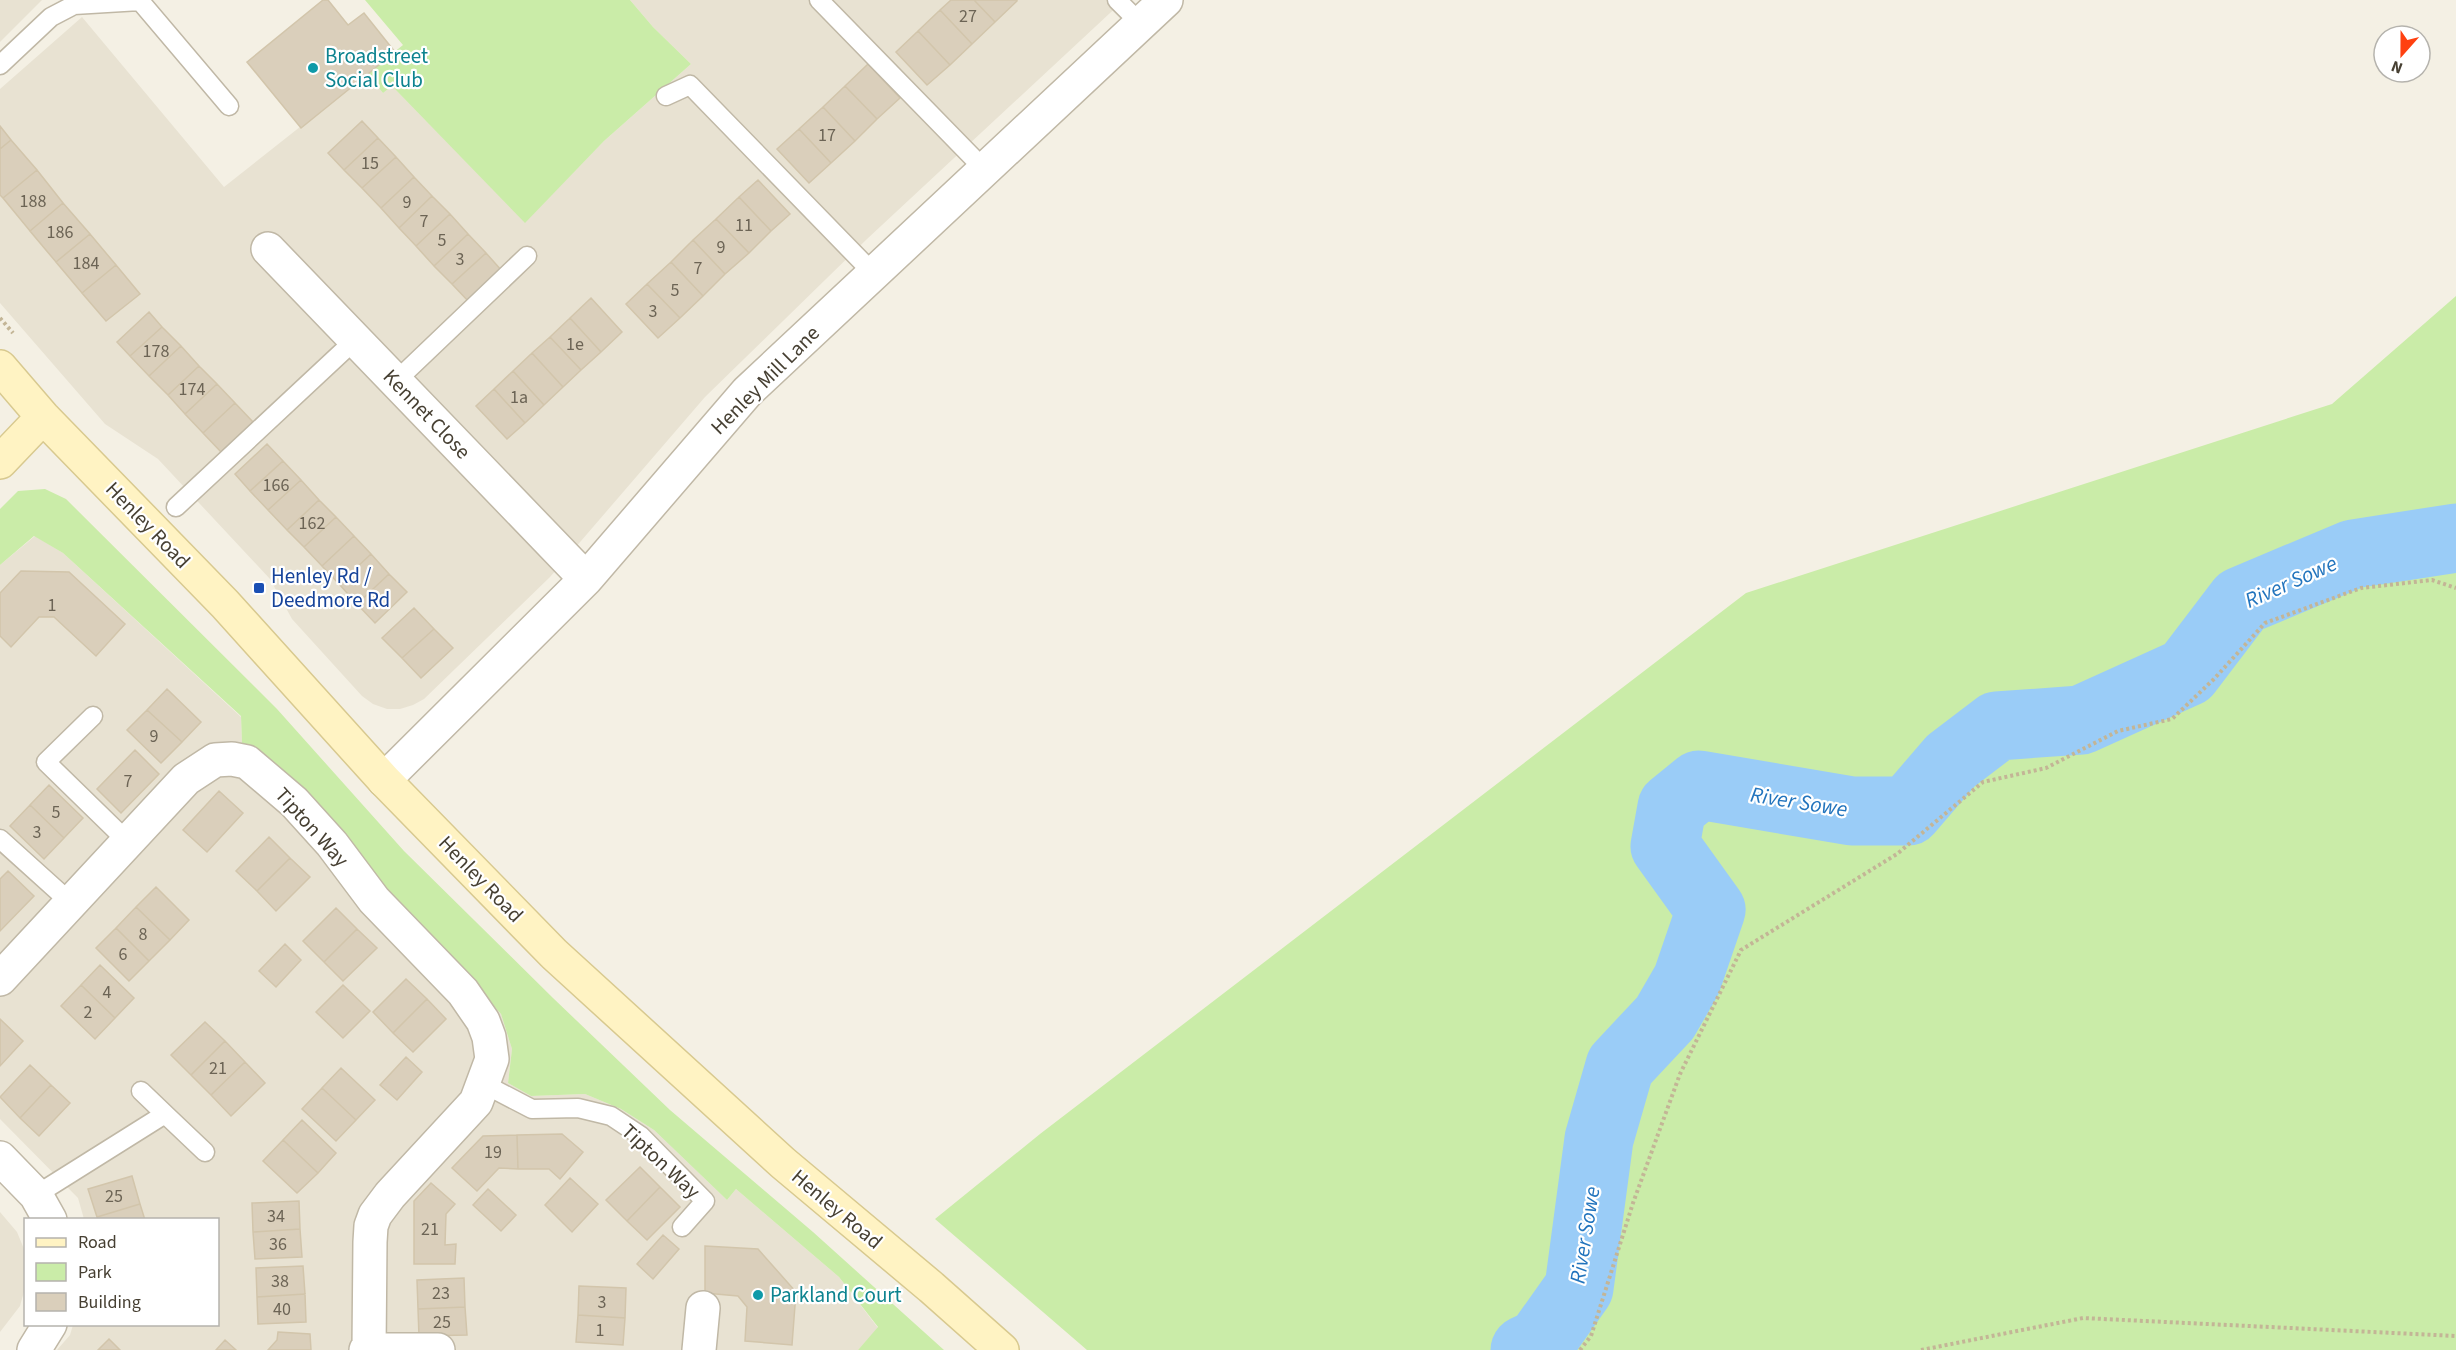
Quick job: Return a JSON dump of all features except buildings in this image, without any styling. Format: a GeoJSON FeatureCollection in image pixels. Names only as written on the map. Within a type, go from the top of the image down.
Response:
{"type":"FeatureCollection","features":[{"type":"Feature","properties":{"kind":"main road","name":"Henley Road"},"geometry":{"type":"LineString","coordinates":[[0,367],[43,417],[225,604],[384,780],[554,954],[783,1163],[931,1287],[1002,1350]]}},
{"type":"Feature","properties":{"kind":"main road"},"geometry":{"type":"LineString","coordinates":[[0,462],[43,417]]}},
{"type":"Feature","properties":{"kind":"street","name":"Henley Mill Lane"},"geometry":{"type":"LineString","coordinates":[[384,780],[586,579],[747,392],[1166,0]]}},
{"type":"Feature","properties":{"kind":"street","name":"Kennet Close"},"geometry":{"type":"LineString","coordinates":[[268,249],[586,579]]}},
{"type":"Feature","properties":{"kind":"street","name":"Tipton Way"},"geometry":{"type":"LineString","coordinates":[[0,980],[186,779],[215,760],[232,759],[247,762],[294,802],[332,844],[374,900],[463,992],[483,1021],[489,1037],[492,1059],[476,1102],[375,1215],[371,1226],[370,1242],[368,1349]]}},
{"type":"Feature","properties":{"kind":"street"},"geometry":{"type":"LineString","coordinates":[[0,1158],[43,1207]]}},
{"type":"Feature","properties":{"kind":"street"},"geometry":{"type":"LineString","coordinates":[[699,1350],[703,1308]]}},
{"type":"Feature","properties":{"kind":"street"},"geometry":{"type":"LineString","coordinates":[[34,1350],[49,1326]]}},
{"type":"Feature","properties":{"kind":"street"},"geometry":{"type":"LineString","coordinates":[[368,1349],[438,1350]]}},
{"type":"Feature","properties":{"kind":"lane"},"geometry":{"type":"LineString","coordinates":[[0,65],[51,17],[74,5],[140,0],[229,106]]}},
{"type":"Feature","properties":{"kind":"lane"},"geometry":{"type":"LineString","coordinates":[[819,0],[985,170]]}},
{"type":"Feature","properties":{"kind":"lane"},"geometry":{"type":"LineString","coordinates":[[1117,0],[1140,24]]}},
{"type":"Feature","properties":{"kind":"lane"},"geometry":{"type":"LineString","coordinates":[[666,96],[690,85],[874,274]]}},
{"type":"Feature","properties":{"kind":"lane"},"geometry":{"type":"LineString","coordinates":[[396,381],[527,256]]}},
{"type":"Feature","properties":{"kind":"lane"},"geometry":{"type":"LineString","coordinates":[[176,507],[355,340]]}},
{"type":"Feature","properties":{"kind":"lane"},"geometry":{"type":"LineString","coordinates":[[93,716],[46,762],[128,842]]}},
{"type":"Feature","properties":{"kind":"lane"},"geometry":{"type":"LineString","coordinates":[[0,839],[70,903]]}},
{"type":"Feature","properties":{"kind":"lane","name":"Tipton Way"},"geometry":{"type":"LineString","coordinates":[[484,1084],[532,1109],[578,1108],[611,1116],[640,1136],[705,1201],[682,1227]]}},
{"type":"Feature","properties":{"kind":"lane"},"geometry":{"type":"LineString","coordinates":[[141,1091],[206,1152]]}},
{"type":"Feature","properties":{"kind":"lane"},"geometry":{"type":"LineString","coordinates":[[43,1207],[165,1114]]}},
{"type":"Feature","properties":{"kind":"path"},"geometry":{"type":"LineString","coordinates":[[1580,1350],[1591,1336],[1633,1203],[1680,1074],[1741,950],[1897,854],[1983,782],[2046,768],[2118,731],[2172,719],[2214,679],[2265,623],[2361,588],[2432,580],[2456,588]]}},
{"type":"Feature","properties":{"kind":"path"},"geometry":{"type":"LineString","coordinates":[[1921,1350],[2083,1318],[2456,1336]]}},
{"type":"Feature","properties":{"kind":"shaded area"},"geometry":{"type":"Polygon","coordinates":[[[0,0],[42,0],[0,42],[0,0]]]}},
{"type":"Feature","properties":{"kind":"shaded area"},"geometry":{"type":"Polygon","coordinates":[[[630,0],[1124,0],[867,239],[705,397],[550,577],[424,699],[400,709],[387,709],[373,704],[362,696],[292,619],[270,579],[158,459],[105,424],[0,303],[0,89],[82,17],[224,187],[367,74],[383,93],[392,86],[525,222],[604,141],[691,64],[653,27],[630,0]]]}},
{"type":"Feature","properties":{"kind":"shaded area"},"geometry":{"type":"Polygon","coordinates":[[[35,536],[63,553],[241,717],[242,743],[256,750],[325,811],[389,897],[435,941],[501,1014],[512,1049],[508,1083],[531,1096],[585,1094],[621,1109],[654,1130],[727,1200],[736,1189],[839,1277],[878,1328],[858,1350],[57,1350],[70,1335],[73,1326],[219,1326],[219,1218],[84,1218],[78,1198],[0,1119],[0,565],[35,536]]]}},
{"type":"Feature","properties":{"kind":"shaded area"},"geometry":{"type":"Polygon","coordinates":[[[0,1212],[17,1232],[24,1249],[24,1292],[20,1306],[0,1332],[0,1212]]]}},
{"type":"Feature","properties":{"kind":"green space"},"geometry":{"type":"Polygon","coordinates":[[[365,0],[630,0],[653,27],[691,64],[604,141],[525,223],[392,86],[383,93],[367,74],[403,45],[365,0]]]}},
{"type":"Feature","properties":{"kind":"green space"},"geometry":{"type":"Polygon","coordinates":[[[2456,296],[2456,1350],[1087,1350],[935,1219],[1040,1134],[1746,593],[2332,404],[2456,296]]]}},
{"type":"Feature","properties":{"kind":"green space"},"geometry":{"type":"Polygon","coordinates":[[[45,489],[66,499],[277,709],[404,851],[553,998],[670,1110],[813,1232],[944,1350],[858,1350],[878,1327],[839,1277],[736,1189],[727,1200],[654,1130],[621,1109],[585,1094],[531,1096],[508,1083],[512,1049],[501,1014],[435,941],[389,897],[325,811],[256,750],[242,743],[241,716],[63,553],[34,536],[0,565],[0,509],[18,491],[45,489]]]}},
{"type":"Feature","properties":{"kind":"waterway","name":"River Sowe"},"geometry":{"type":"LineString","coordinates":[[1525,1350],[1540,1343],[1579,1288],[1599,1139],[1620,1066],[1665,1018],[1687,980],[1711,910],[1665,846],[1672,807],[1699,785],[1852,811],[1908,811],[1951,761],[1997,726],[2081,720],[2187,672],[2241,601],[2353,554],[2456,538]]}},
{"type":"Feature","properties":{"kind":"place","name":"Broadstreet Social Club"},"geometry":{"type":"Point","coordinates":[313,68]}},
{"type":"Feature","properties":{"kind":"place","name":"Henley Rd / Deedmore Rd"},"geometry":{"type":"Point","coordinates":[259,588]}},
{"type":"Feature","properties":{"kind":"place","name":"Parkland Court"},"geometry":{"type":"Point","coordinates":[758,1295]}}]}
